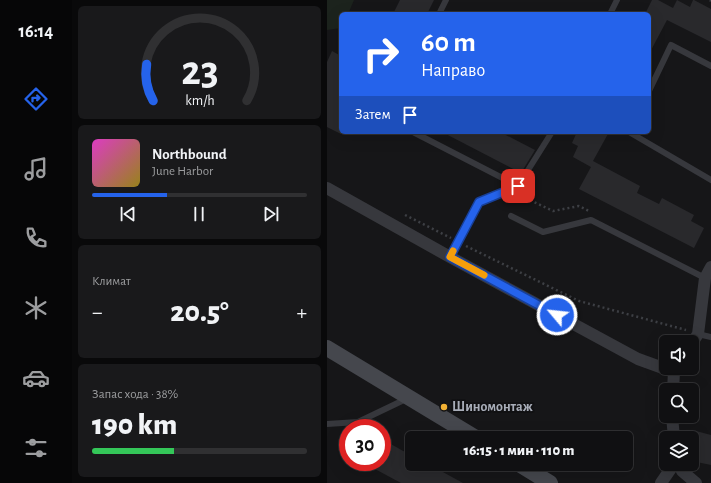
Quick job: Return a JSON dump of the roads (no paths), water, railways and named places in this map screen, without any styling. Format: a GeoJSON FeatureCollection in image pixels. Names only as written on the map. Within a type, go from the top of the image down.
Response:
{"type":"FeatureCollection","features":[{"type":"Feature","properties":{"kind":"street"},"geometry":{"type":"LineString","coordinates":[[327,188],[450,257],[639,358],[659,365]]}},
{"type":"Feature","properties":{"kind":"street"},"geometry":{"type":"LineString","coordinates":[[696,335],[708,273]]}},
{"type":"Feature","properties":{"kind":"street"},"geometry":{"type":"LineString","coordinates":[[327,348],[465,431]]}},
{"type":"Feature","properties":{"kind":"street"},"geometry":{"type":"LineString","coordinates":[[530,471],[550,483]]}},
{"type":"Feature","properties":{"kind":"street"},"geometry":{"type":"LineString","coordinates":[[661,483],[669,471]]}},
{"type":"Feature","properties":{"kind":"street"},"geometry":{"type":"LineString","coordinates":[[682,471],[696,483]]}},
{"type":"Feature","properties":{"kind":"lane"},"geometry":{"type":"LineString","coordinates":[[440,12],[446,0]]}},
{"type":"Feature","properties":{"kind":"lane"},"geometry":{"type":"LineString","coordinates":[[611,12],[617,0]]}},
{"type":"Feature","properties":{"kind":"lane"},"geometry":{"type":"LineString","coordinates":[[651,87],[671,45],[711,66]]}},
{"type":"Feature","properties":{"kind":"lane"},"geometry":{"type":"LineString","coordinates":[[417,134],[518,186]]}},
{"type":"Feature","properties":{"kind":"lane"},"geometry":{"type":"LineString","coordinates":[[450,257],[479,202],[518,186],[551,134]]}},
{"type":"Feature","properties":{"kind":"lane"},"geometry":{"type":"LineString","coordinates":[[632,134],[711,180]]}},
{"type":"Feature","properties":{"kind":"lane"},"geometry":{"type":"LineString","coordinates":[[511,216],[543,232],[591,220],[708,273]]}},
{"type":"Feature","properties":{"kind":"lane"},"geometry":{"type":"LineString","coordinates":[[699,338],[711,337]]}},
{"type":"Feature","properties":{"kind":"lane"},"geometry":{"type":"LineString","coordinates":[[327,424],[358,422],[409,397]]}},
{"type":"Feature","properties":{"kind":"place","name":"Шиномонтаж"},"geometry":{"type":"Point","coordinates":[444,407]}}]}
